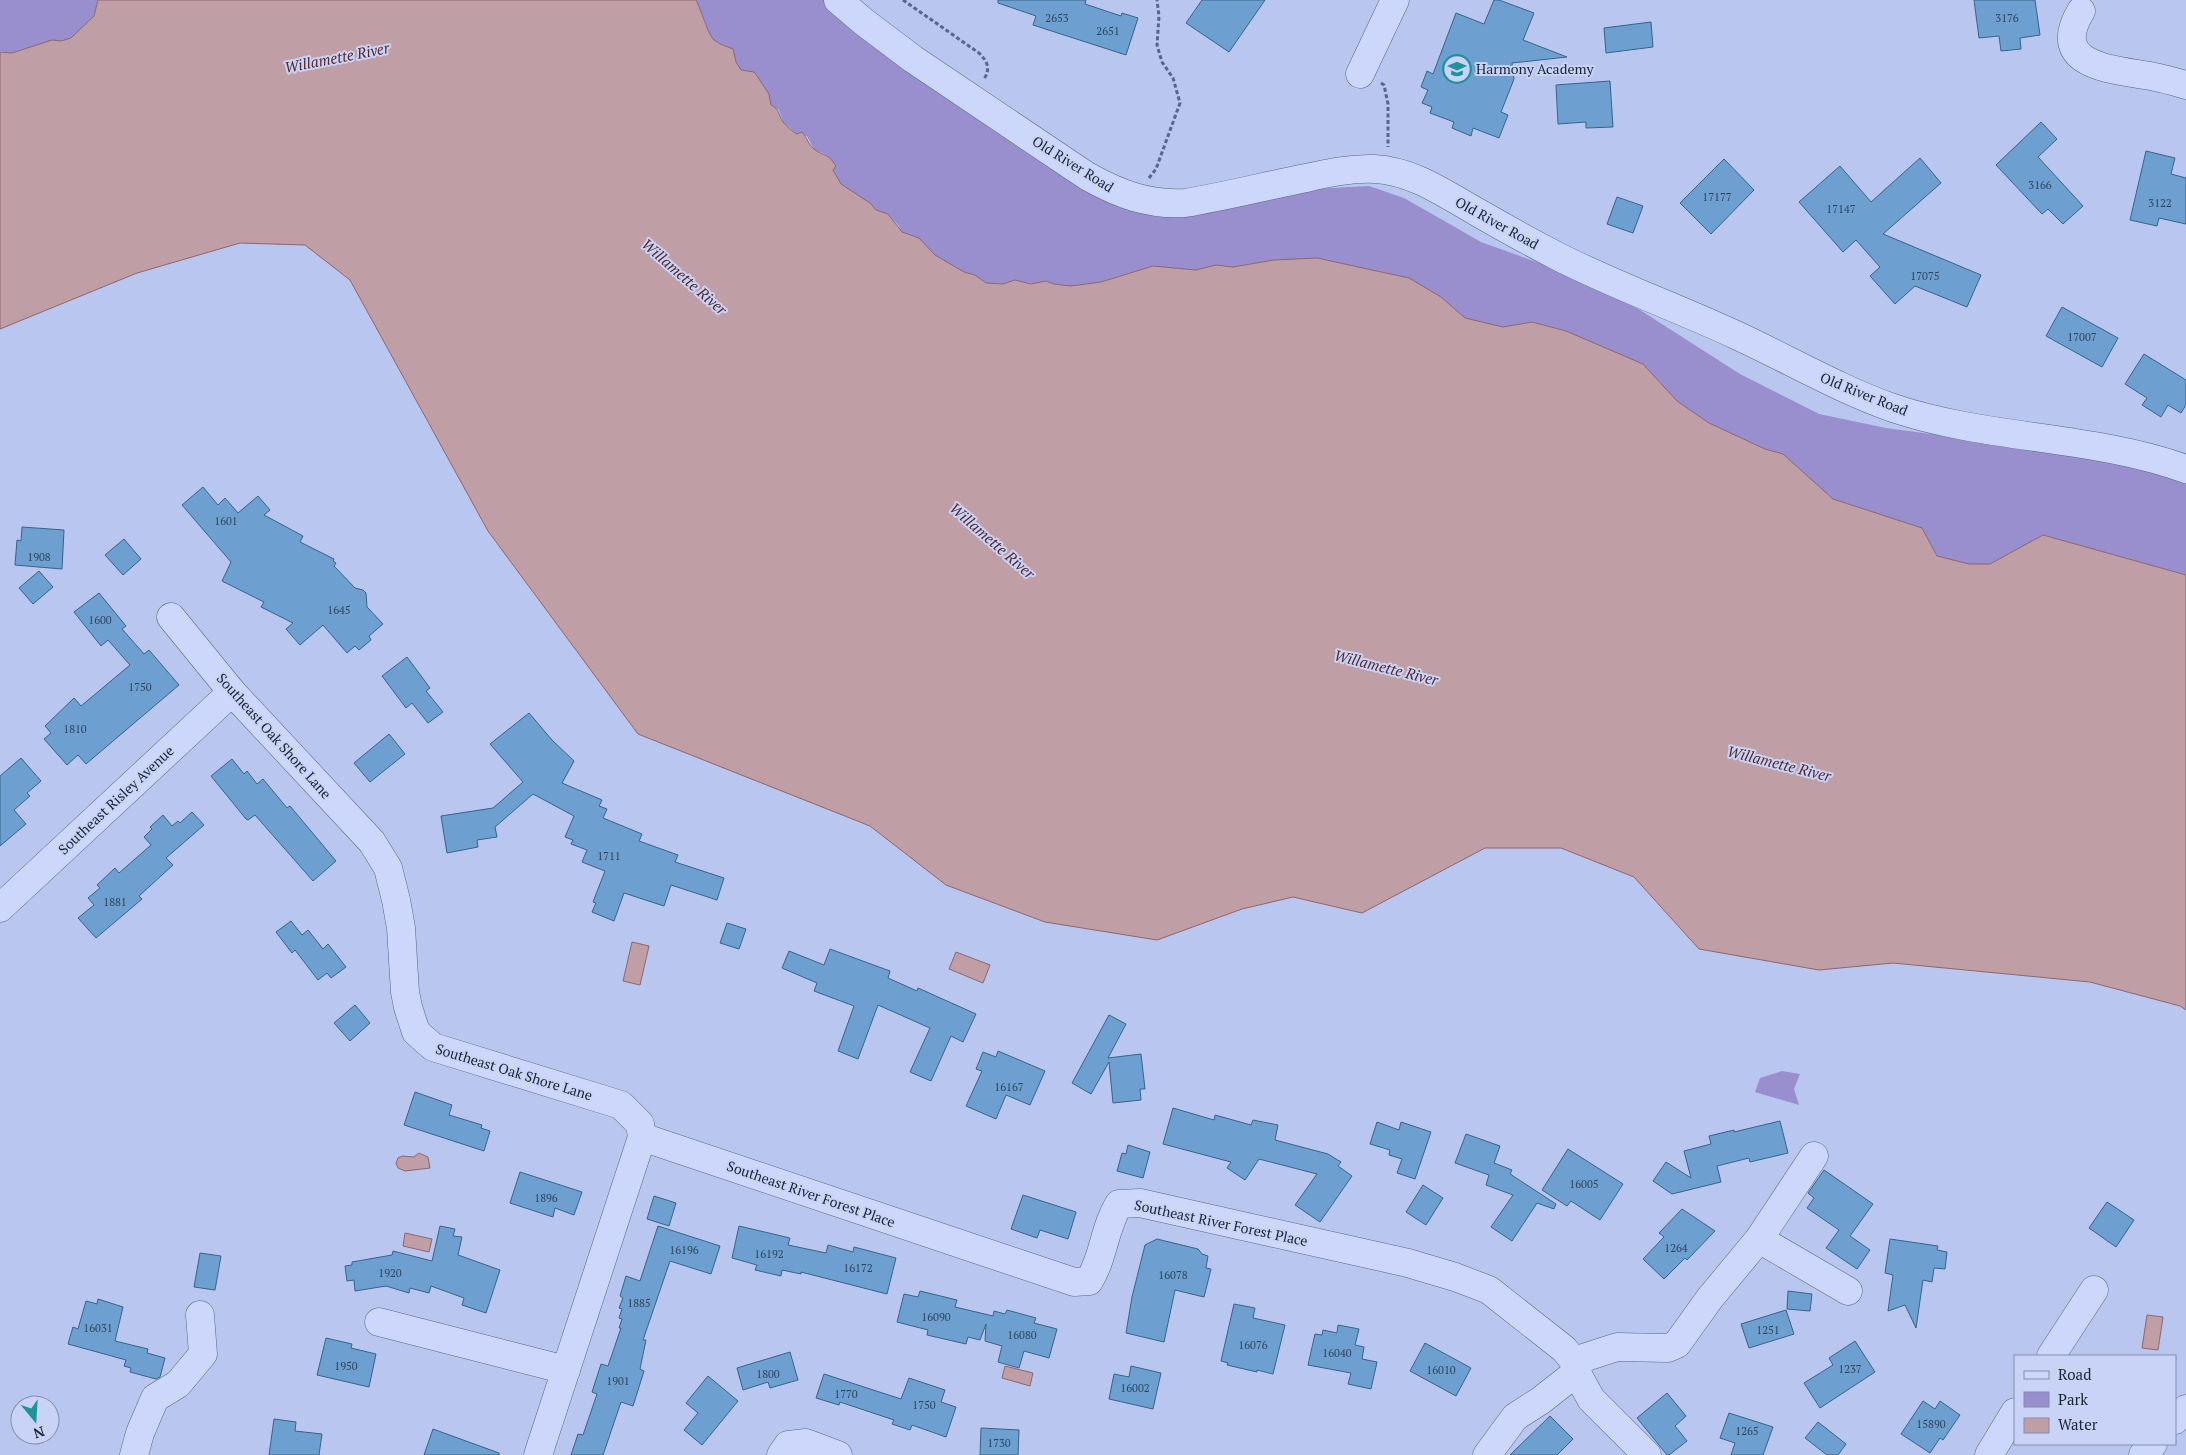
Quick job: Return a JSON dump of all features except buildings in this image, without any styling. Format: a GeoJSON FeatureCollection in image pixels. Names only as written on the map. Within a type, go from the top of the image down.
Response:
{"type":"FeatureCollection","features":[{"type":"Feature","properties":{"kind":"street","name":"Old River Road"},"geometry":{"type":"LineString","coordinates":[[838,0],[913,59],[1087,176],[1110,189],[1135,199],[1166,204],[1185,203],[1341,171],[1384,170],[1405,174],[1432,186],[1559,257],[1636,293],[1738,336],[1819,377],[1872,400],[1908,413],[1948,422],[2114,450],[2147,457],[2186,469]]}},
{"type":"Feature","properties":{"kind":"street"},"geometry":{"type":"LineString","coordinates":[[1360,74],[1395,0]]}},
{"type":"Feature","properties":{"kind":"street"},"geometry":{"type":"LineString","coordinates":[[2081,11],[2074,23],[2072,38],[2078,53],[2088,63],[2098,67],[2186,85]]}},
{"type":"Feature","properties":{"kind":"street","name":"Southeast Oak Shore Lane"},"geometry":{"type":"LineString","coordinates":[[171,618],[232,692],[372,842],[388,868],[401,928],[405,992],[416,1032],[432,1047],[621,1105],[640,1124],[642,1137]]}},
{"type":"Feature","properties":{"kind":"street","name":"Southeast Risley Avenue"},"geometry":{"type":"LineString","coordinates":[[0,908],[232,692]]}},
{"type":"Feature","properties":{"kind":"street"},"geometry":{"type":"LineString","coordinates":[[538,1455],[642,1137]]}},
{"type":"Feature","properties":{"kind":"street","name":"Southeast River Forest Place"},"geometry":{"type":"LineString","coordinates":[[642,1137],[1074,1282],[1089,1281],[1098,1266],[1111,1217],[1119,1204],[1140,1203],[1408,1263],[1489,1290],[1564,1349],[1576,1366],[1591,1399],[1647,1455]]}},
{"type":"Feature","properties":{"kind":"street"},"geometry":{"type":"LineString","coordinates":[[1487,1455],[1515,1417],[1540,1401],[1576,1366],[1617,1347],[1668,1348],[1677,1344],[1710,1298],[1759,1239],[1814,1156]]}},
{"type":"Feature","properties":{"kind":"street"},"geometry":{"type":"LineString","coordinates":[[1759,1239],[1848,1291]]}},
{"type":"Feature","properties":{"kind":"street"},"geometry":{"type":"LineString","coordinates":[[2052,1355],[2094,1290]]}},
{"type":"Feature","properties":{"kind":"street"},"geometry":{"type":"LineString","coordinates":[[134,1455],[140,1433],[154,1398],[178,1384],[203,1354],[200,1315]]}},
{"type":"Feature","properties":{"kind":"street"},"geometry":{"type":"LineString","coordinates":[[379,1322],[566,1370]]}},
{"type":"Feature","properties":{"kind":"street"},"geometry":{"type":"LineString","coordinates":[[2176,1419],[2186,1410]]}},
{"type":"Feature","properties":{"kind":"street"},"geometry":{"type":"LineString","coordinates":[[1989,1455],[2014,1414]]}},
{"type":"Feature","properties":{"kind":"street"},"geometry":{"type":"LineString","coordinates":[[781,1455],[788,1445],[806,1443],[838,1455]]}},
{"type":"Feature","properties":{"kind":"street"},"geometry":{"type":"LineString","coordinates":[[2143,1455],[2152,1445]]}},
{"type":"Feature","properties":{"kind":"path"},"geometry":{"type":"LineString","coordinates":[[903,0],[979,53],[987,62],[988,72]]}},
{"type":"Feature","properties":{"kind":"path"},"geometry":{"type":"LineString","coordinates":[[1156,169],[1180,103],[1173,78],[1162,62],[1157,46],[1159,16],[1157,0]]}},
{"type":"Feature","properties":{"kind":"path"},"geometry":{"type":"LineString","coordinates":[[1360,74],[1384,85],[1388,104],[1389,138],[1384,170]]}},
{"type":"Feature","properties":{"kind":"green space"},"geometry":{"type":"Polygon","coordinates":[[[0,0],[98,0],[94,16],[71,38],[61,41],[52,40],[12,53],[0,51],[0,0]]]}},
{"type":"Feature","properties":{"kind":"green space"},"geometry":{"type":"Polygon","coordinates":[[[696,0],[830,0],[1109,200],[1369,186],[1404,198],[1481,242],[1567,273],[1640,310],[1740,374],[1819,414],[1886,428],[2059,451],[2155,473],[2186,484],[2186,575],[2043,535],[1990,564],[1969,564],[1937,556],[1922,528],[1833,499],[1783,454],[1765,449],[1709,423],[1677,401],[1643,364],[1566,331],[1533,322],[1503,327],[1465,318],[1441,297],[1409,278],[1317,258],[1274,260],[1233,267],[1216,265],[1196,270],[1153,266],[1101,282],[1071,286],[1046,281],[1031,284],[1015,280],[1003,284],[986,283],[975,275],[964,272],[935,255],[919,238],[901,232],[899,226],[888,214],[876,210],[870,203],[841,184],[833,170],[836,166],[832,160],[814,150],[807,136],[797,134],[783,122],[779,110],[771,105],[765,88],[754,72],[741,70],[736,62],[733,49],[714,40],[696,0]]]}},
{"type":"Feature","properties":{"kind":"green space"},"geometry":{"type":"Polygon","coordinates":[[[1782,1071],[1800,1074],[1794,1089],[1799,1105],[1755,1092],[1760,1078],[1782,1071]]]}},
{"type":"Feature","properties":{"kind":"water","name":"Willamette River"},"geometry":{"type":"Polygon","coordinates":[[[98,0],[696,0],[714,40],[733,49],[736,62],[741,70],[754,72],[769,94],[771,105],[777,110],[783,122],[797,134],[802,132],[812,147],[830,159],[836,166],[833,170],[841,184],[870,203],[876,210],[888,214],[902,232],[919,238],[935,255],[964,272],[975,275],[986,283],[1003,284],[1015,280],[1031,284],[1046,281],[1071,286],[1101,282],[1153,266],[1196,270],[1216,265],[1233,267],[1274,260],[1317,258],[1409,278],[1441,297],[1465,318],[1503,327],[1532,322],[1566,331],[1643,364],[1677,401],[1709,423],[1765,449],[1783,454],[1833,499],[1922,528],[1937,556],[1969,564],[1990,564],[2043,535],[2186,575],[2186,1010],[2180,1006],[2090,982],[1893,963],[1819,970],[1699,949],[1634,877],[1561,848],[1485,848],[1362,913],[1293,897],[1242,909],[1157,940],[1045,922],[946,885],[870,826],[638,734],[488,531],[350,280],[305,245],[240,243],[137,273],[0,329],[0,52],[12,53],[52,40],[61,41],[71,38],[94,16],[98,0]]]}},
{"type":"Feature","properties":{"kind":"water"},"geometry":{"type":"Polygon","coordinates":[[[632,942],[649,946],[640,985],[623,981],[632,942]]]}},
{"type":"Feature","properties":{"kind":"water"},"geometry":{"type":"Polygon","coordinates":[[[956,952],[990,965],[983,983],[949,969],[956,952]]]}},
{"type":"Feature","properties":{"kind":"water"},"geometry":{"type":"Polygon","coordinates":[[[419,1153],[428,1157],[430,1168],[405,1171],[398,1168],[396,1163],[398,1158],[402,1156],[414,1157],[419,1153]]]}},
{"type":"Feature","properties":{"kind":"water"},"geometry":{"type":"Polygon","coordinates":[[[405,1233],[432,1239],[429,1252],[403,1246],[405,1233]]]}},
{"type":"Feature","properties":{"kind":"water"},"geometry":{"type":"Polygon","coordinates":[[[2147,1315],[2163,1317],[2158,1350],[2142,1348],[2147,1315]]]}},
{"type":"Feature","properties":{"kind":"water"},"geometry":{"type":"Polygon","coordinates":[[[1005,1366],[1033,1373],[1030,1386],[1002,1378],[1005,1366]]]}},
{"type":"Feature","properties":{"kind":"place","name":"Harmony Academy"},"geometry":{"type":"Point","coordinates":[1457,69]}}]}
